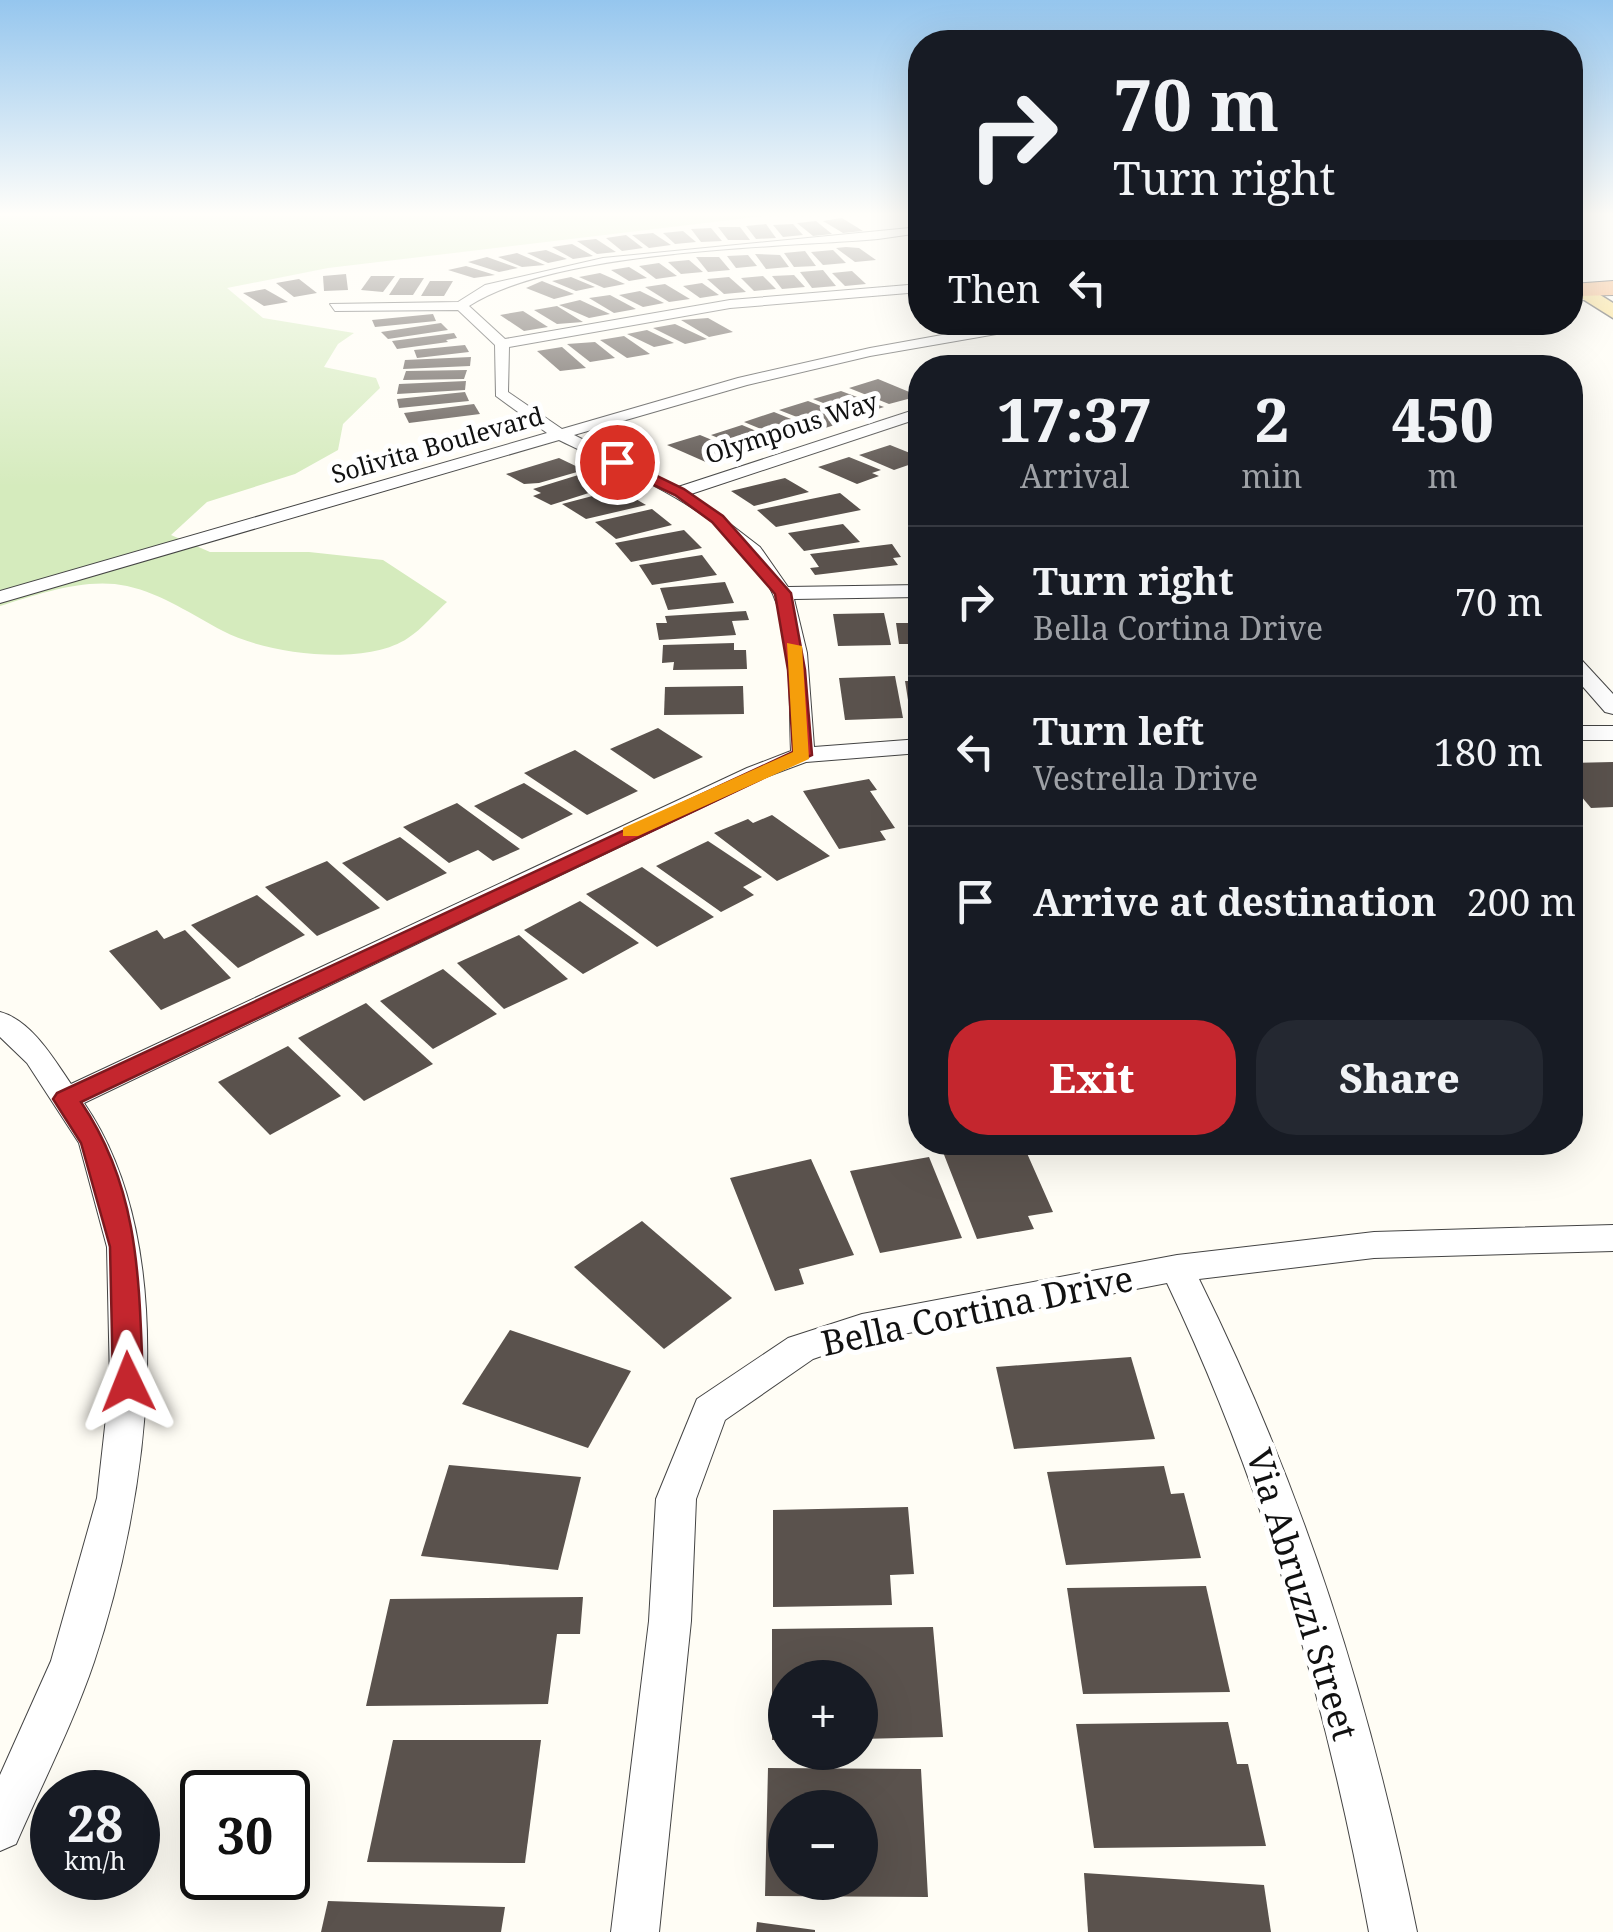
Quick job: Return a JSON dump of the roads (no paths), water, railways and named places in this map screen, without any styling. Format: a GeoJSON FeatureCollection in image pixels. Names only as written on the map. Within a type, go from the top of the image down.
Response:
{"type":"FeatureCollection","features":[{"type":"Feature","properties":{"kind":"street"},"geometry":{"type":"LineString","coordinates":[[335,307],[440,306]]}},
{"type":"Feature","properties":{"kind":"street"},"geometry":{"type":"LineString","coordinates":[[460,306],[502,344],[501,392],[526,418],[680,492],[718,519],[783,593],[796,670],[802,755]]}},
{"type":"Feature","properties":{"kind":"street"},"geometry":{"type":"LineString","coordinates":[[502,344],[718,306]]}},
{"type":"Feature","properties":{"kind":"street","name":"Solivita Boulevard"},"geometry":{"type":"LineString","coordinates":[[0,597],[744,380],[972,335]]}},
{"type":"Feature","properties":{"kind":"street","name":"Olympous Way"},"geometry":{"type":"LineString","coordinates":[[680,492],[908,417]]}},
{"type":"Feature","properties":{"kind":"street"},"geometry":{"type":"LineString","coordinates":[[783,593],[908,591]]}},
{"type":"Feature","properties":{"kind":"street"},"geometry":{"type":"LineString","coordinates":[[1583,674],[1613,707]]}},
{"type":"Feature","properties":{"kind":"street"},"geometry":{"type":"LineString","coordinates":[[1583,733],[1613,732]]}},
{"type":"Feature","properties":{"kind":"street"},"geometry":{"type":"LineString","coordinates":[[66,1099],[802,755],[908,747]]}},
{"type":"Feature","properties":{"kind":"street"},"geometry":{"type":"LineString","coordinates":[[0,1021],[37,1056],[94,1141],[124,1247],[128,1382],[117,1498],[77,1645],[0,1828]]}},
{"type":"Feature","properties":{"kind":"street","name":"Bella Cortina Drive"},"geometry":{"type":"LineString","coordinates":[[634,1932],[642,1899],[670,1621],[676,1499],[710,1410],[801,1348],[862,1328],[1177,1268],[1374,1245],[1613,1238]]}},
{"type":"Feature","properties":{"kind":"street","name":"Via Abruzzi Street"},"geometry":{"type":"LineString","coordinates":[[1177,1268],[1240,1401],[1303,1571],[1374,1834],[1393,1932]]}}]}
